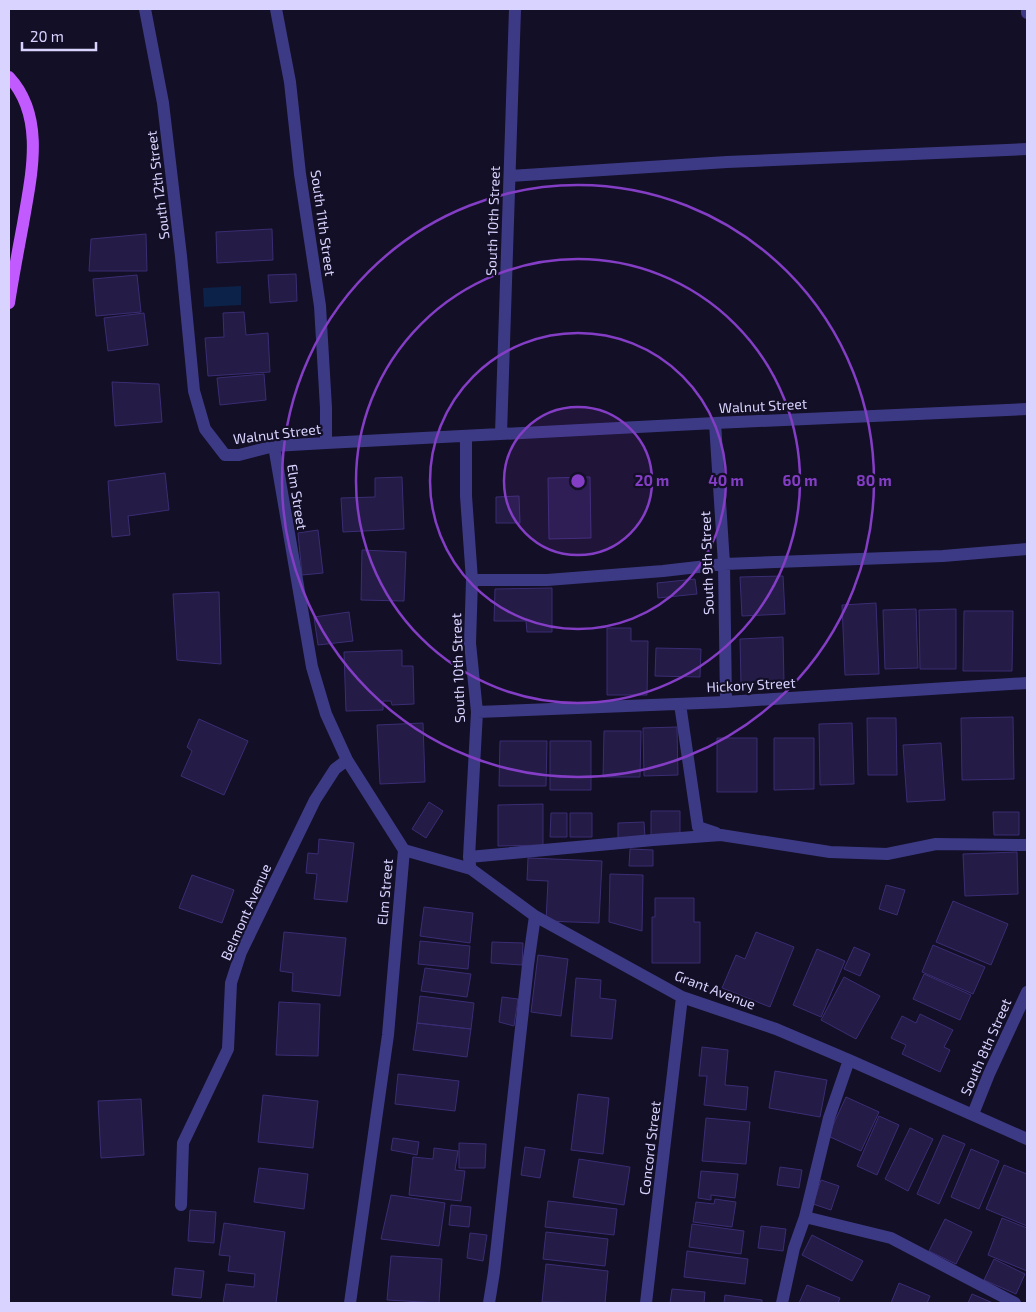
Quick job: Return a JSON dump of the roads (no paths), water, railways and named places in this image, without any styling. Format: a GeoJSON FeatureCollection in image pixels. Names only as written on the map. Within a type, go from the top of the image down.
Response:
{"type":"FeatureCollection","features":[{"type":"Feature","properties":{"kind":"main road"},"geometry":{"type":"LineString","coordinates":[[9,77],[24,98],[29,112],[33,144],[31,179],[9,304]]}},
{"type":"Feature","properties":{"kind":"street","name":"South 12th Street"},"geometry":{"type":"LineString","coordinates":[[145,9],[163,103],[181,256],[190,359]]}},
{"type":"Feature","properties":{"kind":"street","name":"South 11th Street"},"geometry":{"type":"LineString","coordinates":[[276,9],[290,82],[300,174],[321,315],[326,443]]}},
{"type":"Feature","properties":{"kind":"street","name":"South 10th Street"},"geometry":{"type":"LineString","coordinates":[[501,434],[515,9]]}},
{"type":"Feature","properties":{"kind":"street"},"geometry":{"type":"LineString","coordinates":[[510,176],[727,162],[1027,150]]}},
{"type":"Feature","properties":{"kind":"street","name":"Walnut Street"},"geometry":{"type":"LineString","coordinates":[[190,359],[194,392],[206,429],[225,455],[240,455],[274,446],[326,443],[1027,409]]}},
{"type":"Feature","properties":{"kind":"street","name":"South 9th Street"},"geometry":{"type":"LineString","coordinates":[[715,423],[724,564],[726,702]]}},
{"type":"Feature","properties":{"kind":"street","name":"South 10th Street"},"geometry":{"type":"LineString","coordinates":[[466,436],[466,496],[472,580],[470,643],[477,712],[470,863]]}},
{"type":"Feature","properties":{"kind":"street","name":"Elm Street"},"geometry":{"type":"LineString","coordinates":[[274,446],[312,667],[326,714],[348,760],[404,850],[388,1035],[350,1303]]}},
{"type":"Feature","properties":{"kind":"street"},"geometry":{"type":"LineString","coordinates":[[472,580],[547,580],[724,564],[943,556],[1027,549]]}},
{"type":"Feature","properties":{"kind":"street","name":"Hickory Street"},"geometry":{"type":"LineString","coordinates":[[477,712],[726,702],[1027,683]]}},
{"type":"Feature","properties":{"kind":"street"},"geometry":{"type":"LineString","coordinates":[[680,704],[698,826],[721,835],[830,852],[887,854],[936,844],[1027,845]]}},
{"type":"Feature","properties":{"kind":"street","name":"Belmont Avenue"},"geometry":{"type":"LineString","coordinates":[[181,1205],[183,1142],[228,1049],[231,983],[241,952],[315,800],[335,769],[348,760]]}},
{"type":"Feature","properties":{"kind":"street"},"geometry":{"type":"LineString","coordinates":[[470,863],[653,840],[721,835]]}},
{"type":"Feature","properties":{"kind":"street","name":"Grant Avenue"},"geometry":{"type":"LineString","coordinates":[[404,850],[470,863],[535,916],[682,997],[776,1029],[1027,1139]]}},
{"type":"Feature","properties":{"kind":"street"},"geometry":{"type":"LineString","coordinates":[[489,1303],[535,916]]}},
{"type":"Feature","properties":{"kind":"street","name":"South 8th Street"},"geometry":{"type":"LineString","coordinates":[[973,1114],[989,1074],[1027,992]]}},
{"type":"Feature","properties":{"kind":"street","name":"Concord Street"},"geometry":{"type":"LineString","coordinates":[[646,1303],[682,997]]}},
{"type":"Feature","properties":{"kind":"street"},"geometry":{"type":"LineString","coordinates":[[782,1303],[794,1248],[805,1217],[829,1118],[850,1060]]}},
{"type":"Feature","properties":{"kind":"street"},"geometry":{"type":"LineString","coordinates":[[805,1217],[891,1238],[1015,1303]]}},
{"type":"Feature","properties":{"kind":"water"},"geometry":{"type":"Polygon","coordinates":[[[241,286],[241,305],[204,307],[203,288],[241,286]]]}}]}
